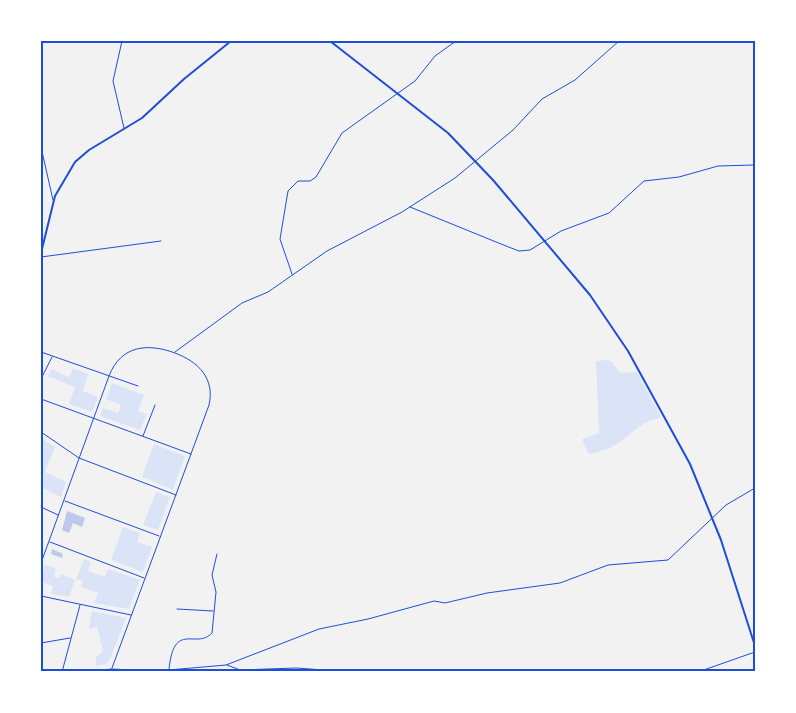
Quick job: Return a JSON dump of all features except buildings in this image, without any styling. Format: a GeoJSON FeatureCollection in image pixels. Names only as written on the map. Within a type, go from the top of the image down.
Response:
{"type":"FeatureCollection","features":[{"type":"Feature","properties":{"kind":"main road"},"geometry":{"type":"LineString","coordinates":[[41,253],[53,200],[75,162],[89,150],[142,118],[184,78],[231,41]]}},
{"type":"Feature","properties":{"kind":"main road"},"geometry":{"type":"LineString","coordinates":[[330,41],[448,133],[477,162],[590,295],[628,351],[690,464],[712,518],[755,646]]}},
{"type":"Feature","properties":{"kind":"street"},"geometry":{"type":"LineString","coordinates":[[122,41],[113,80],[124,129]]}},
{"type":"Feature","properties":{"kind":"street"},"geometry":{"type":"LineString","coordinates":[[292,274],[280,239],[288,191],[298,181],[310,181],[316,177],[342,133],[415,81],[435,56],[456,41]]}},
{"type":"Feature","properties":{"kind":"street"},"geometry":{"type":"LineString","coordinates":[[174,353],[242,302],[268,292],[328,251],[410,207],[477,162],[513,130],[542,99],[574,80],[619,41]]}},
{"type":"Feature","properties":{"kind":"street"},"geometry":{"type":"LineString","coordinates":[[41,147],[53,200]]}},
{"type":"Feature","properties":{"kind":"street"},"geometry":{"type":"LineString","coordinates":[[410,207],[518,251],[530,250],[562,232],[609,213],[644,180],[679,177],[718,166],[755,165]]}},
{"type":"Feature","properties":{"kind":"street"},"geometry":{"type":"LineString","coordinates":[[41,257],[161,241]]}},
{"type":"Feature","properties":{"kind":"street"},"geometry":{"type":"LineString","coordinates":[[41,563],[109,376],[118,360],[138,347],[158,347],[190,359],[201,368],[207,378],[210,389],[209,405],[111,669]]}},
{"type":"Feature","properties":{"kind":"street"},"geometry":{"type":"LineString","coordinates":[[41,352],[138,386]]}},
{"type":"Feature","properties":{"kind":"street"},"geometry":{"type":"LineString","coordinates":[[41,379],[52,356]]}},
{"type":"Feature","properties":{"kind":"street"},"geometry":{"type":"LineString","coordinates":[[41,399],[191,454]]}},
{"type":"Feature","properties":{"kind":"street"},"geometry":{"type":"LineString","coordinates":[[143,437],[155,405]]}},
{"type":"Feature","properties":{"kind":"street"},"geometry":{"type":"LineString","coordinates":[[41,432],[79,458],[176,495]]}},
{"type":"Feature","properties":{"kind":"street"},"geometry":{"type":"LineString","coordinates":[[89,672],[111,669],[156,671],[226,665],[319,628],[368,619],[434,601],[445,603],[487,593],[560,583],[608,566],[668,560],[712,518],[745,492],[755,488]]}},
{"type":"Feature","properties":{"kind":"street"},"geometry":{"type":"LineString","coordinates":[[64,500],[160,536]]}},
{"type":"Feature","properties":{"kind":"street"},"geometry":{"type":"LineString","coordinates":[[41,508],[58,516]]}},
{"type":"Feature","properties":{"kind":"street"},"geometry":{"type":"LineString","coordinates":[[49,542],[145,578]]}},
{"type":"Feature","properties":{"kind":"street"},"geometry":{"type":"LineString","coordinates":[[169,669],[170,654],[176,644],[186,639],[211,636],[216,592],[212,575],[217,554]]}},
{"type":"Feature","properties":{"kind":"street"},"geometry":{"type":"LineString","coordinates":[[41,596],[132,615]]}},
{"type":"Feature","properties":{"kind":"street"},"geometry":{"type":"LineString","coordinates":[[62,672],[80,604]]}},
{"type":"Feature","properties":{"kind":"street"},"geometry":{"type":"LineString","coordinates":[[177,608],[214,611]]}},
{"type":"Feature","properties":{"kind":"street"},"geometry":{"type":"LineString","coordinates":[[41,643],[71,638]]}},
{"type":"Feature","properties":{"kind":"street"},"geometry":{"type":"LineString","coordinates":[[698,672],[755,652]]}},
{"type":"Feature","properties":{"kind":"street"},"geometry":{"type":"LineString","coordinates":[[226,665],[240,670],[296,668],[353,672]]}},
{"type":"Feature","properties":{"kind":"shaded area"},"geometry":{"type":"Polygon","coordinates":[[[596,361],[611,361],[620,373],[637,372],[661,417],[645,423],[619,443],[599,452],[589,454],[582,439],[599,433],[596,361]]]}},
{"type":"Feature","properties":{"kind":"shaded area"},"geometry":{"type":"Polygon","coordinates":[[[73,368],[88,374],[83,391],[98,397],[92,412],[69,404],[75,387],[48,376],[52,369],[69,377],[73,368]]]}},
{"type":"Feature","properties":{"kind":"shaded area"},"geometry":{"type":"Polygon","coordinates":[[[112,383],[144,395],[138,411],[147,414],[140,430],[100,416],[103,408],[118,413],[121,405],[106,399],[112,383]]]}},
{"type":"Feature","properties":{"kind":"shaded area"},"geometry":{"type":"Polygon","coordinates":[[[41,438],[55,447],[45,472],[66,482],[61,497],[41,487],[41,438]]]}},
{"type":"Feature","properties":{"kind":"shaded area"},"geometry":{"type":"Polygon","coordinates":[[[154,444],[185,456],[173,490],[142,477],[154,444]]]}},
{"type":"Feature","properties":{"kind":"shaded area"},"geometry":{"type":"Polygon","coordinates":[[[156,492],[170,497],[158,530],[143,525],[156,492]]]}},
{"type":"Feature","properties":{"kind":"shaded area"},"geometry":{"type":"Polygon","coordinates":[[[123,527],[140,533],[137,542],[152,547],[143,572],[111,560],[123,527]]]}},
{"type":"Feature","properties":{"kind":"shaded area"},"geometry":{"type":"Polygon","coordinates":[[[84,559],[91,562],[88,571],[105,577],[108,569],[140,580],[129,609],[94,603],[98,593],[81,587],[83,581],[76,579],[84,559]]]}},
{"type":"Feature","properties":{"kind":"shaded area"},"geometry":{"type":"Polygon","coordinates":[[[45,564],[56,569],[54,577],[59,578],[60,574],[75,580],[69,597],[51,594],[53,586],[41,582],[45,564]]]}},
{"type":"Feature","properties":{"kind":"shaded area"},"geometry":{"type":"Polygon","coordinates":[[[92,611],[126,618],[111,657],[106,664],[96,666],[96,657],[103,651],[97,627],[89,629],[92,611]]]}}]}
